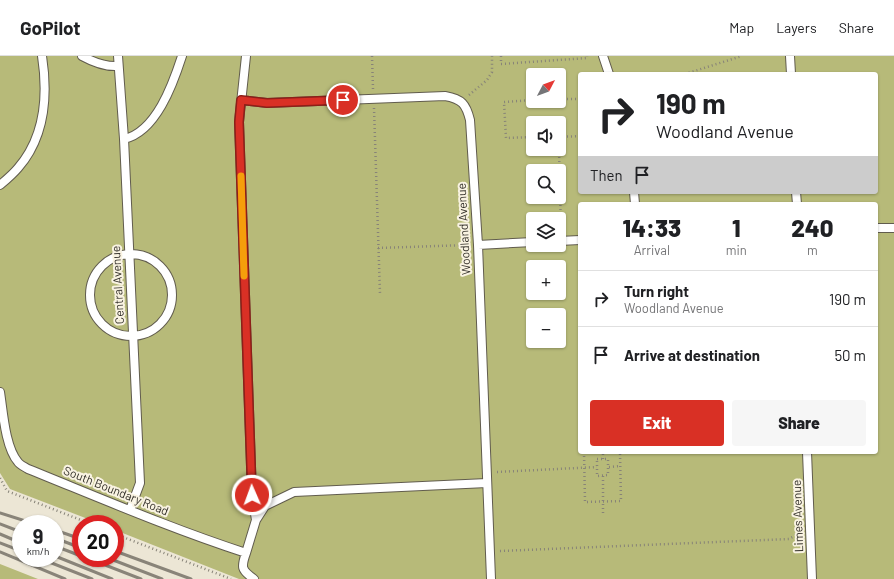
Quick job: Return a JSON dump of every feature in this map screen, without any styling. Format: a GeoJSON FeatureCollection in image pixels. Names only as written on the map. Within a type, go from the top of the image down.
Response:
{"type":"FeatureCollection","features":[{"type":"Feature","properties":{"kind":"lane"},"geometry":{"type":"LineString","coordinates":[[0,185],[18,168],[31,149],[40,127],[45,101],[45,75],[42,56]]}},
{"type":"Feature","properties":{"kind":"lane"},"geometry":{"type":"LineString","coordinates":[[82,56],[97,63],[111,67],[118,66]]}},
{"type":"Feature","properties":{"kind":"lane","name":"Central Avenue"},"geometry":{"type":"LineString","coordinates":[[118,56],[124,139],[128,254],[140,484],[130,510]]}},
{"type":"Feature","properties":{"kind":"lane"},"geometry":{"type":"LineString","coordinates":[[124,139],[133,137],[144,128],[159,110],[172,85],[182,56]]}},
{"type":"Feature","properties":{"kind":"lane"},"geometry":{"type":"LineString","coordinates":[[246,56],[239,122],[252,495],[256,520]]}},
{"type":"Feature","properties":{"kind":"lane"},"geometry":{"type":"LineString","coordinates":[[603,56],[608,72]]}},
{"type":"Feature","properties":{"kind":"lane"},"geometry":{"type":"LineString","coordinates":[[790,56],[791,72]]}},
{"type":"Feature","properties":{"kind":"lane"},"geometry":{"type":"LineString","coordinates":[[241,100],[267,103],[445,96],[461,101]]}},
{"type":"Feature","properties":{"kind":"lane","name":"Woodland Avenue"},"geometry":{"type":"LineString","coordinates":[[461,101],[468,108],[470,120],[478,245],[491,579]]}},
{"type":"Feature","properties":{"kind":"lane"},"geometry":{"type":"LineString","coordinates":[[878,228],[894,228]]}},
{"type":"Feature","properties":{"kind":"lane"},"geometry":{"type":"LineString","coordinates":[[566,241],[578,240]]}},
{"type":"Feature","properties":{"kind":"lane"},"geometry":{"type":"LineString","coordinates":[[478,245],[526,242]]}},
{"type":"Feature","properties":{"kind":"lane"},"geometry":{"type":"LineString","coordinates":[[136,253],[149,257],[160,265],[168,276],[172,289],[172,303],[167,316],[158,326],[146,333],[133,336],[119,335],[107,329],[97,319],[91,307],[89,293],[92,280],[99,268],[109,259],[122,254],[136,253]]}},
{"type":"Feature","properties":{"kind":"lane","name":"South Boundary Road"},"geometry":{"type":"LineString","coordinates":[[0,392],[8,440],[18,463],[28,469],[130,510],[212,542],[246,553]]}},
{"type":"Feature","properties":{"kind":"lane","name":"Limes Avenue"},"geometry":{"type":"LineString","coordinates":[[807,454],[812,579]]}},
{"type":"Feature","properties":{"kind":"lane"},"geometry":{"type":"LineString","coordinates":[[254,579],[245,573],[243,564],[256,520],[265,506],[294,492],[487,483]]}},
{"type":"Feature","properties":{"kind":"path"},"geometry":{"type":"LineString","coordinates":[[372,56],[380,294]]}},
{"type":"Feature","properties":{"kind":"path"},"geometry":{"type":"LineString","coordinates":[[461,101],[487,80],[492,72],[492,56]]}},
{"type":"Feature","properties":{"kind":"path"},"geometry":{"type":"LineString","coordinates":[[501,56],[501,64],[587,58],[587,56]]}},
{"type":"Feature","properties":{"kind":"path"},"geometry":{"type":"LineString","coordinates":[[691,72],[742,56]]}},
{"type":"Feature","properties":{"kind":"path"},"geometry":{"type":"LineString","coordinates":[[566,100],[578,99]]}},
{"type":"Feature","properties":{"kind":"path"},"geometry":{"type":"LineString","coordinates":[[526,100],[504,102],[506,138],[526,137]]}},
{"type":"Feature","properties":{"kind":"path"},"geometry":{"type":"LineString","coordinates":[[566,137],[578,136]]}},
{"type":"Feature","properties":{"kind":"path"},"geometry":{"type":"LineString","coordinates":[[559,156],[560,212]]}},
{"type":"Feature","properties":{"kind":"path"},"geometry":{"type":"LineString","coordinates":[[378,248],[478,245]]}},
{"type":"Feature","properties":{"kind":"path"},"geometry":{"type":"LineString","coordinates":[[584,454],[585,502],[621,501],[620,454]]}},
{"type":"Feature","properties":{"kind":"path"},"geometry":{"type":"LineString","coordinates":[[603,454],[603,459]]}},
{"type":"Feature","properties":{"kind":"path"},"geometry":{"type":"LineString","coordinates":[[597,459],[608,459],[608,467],[608,476],[597,476],[597,459]]}},
{"type":"Feature","properties":{"kind":"path"},"geometry":{"type":"LineString","coordinates":[[608,467],[620,466]]}},
{"type":"Feature","properties":{"kind":"path"},"geometry":{"type":"LineString","coordinates":[[486,472],[597,468]]}},
{"type":"Feature","properties":{"kind":"path"},"geometry":{"type":"LineString","coordinates":[[603,476],[603,516]]}},
{"type":"Feature","properties":{"kind":"path"},"geometry":{"type":"LineString","coordinates":[[0,478],[7,491],[72,517]]}},
{"type":"Feature","properties":{"kind":"path"},"geometry":{"type":"LineString","coordinates":[[490,551],[789,539],[806,528],[810,528]]}},
{"type":"Feature","properties":{"kind":"path"},"geometry":{"type":"LineString","coordinates":[[124,537],[231,579]]}},
{"type":"Feature","properties":{"kind":"green space"},"geometry":{"type":"Polygon","coordinates":[[[0,56],[894,56],[894,579],[239,579],[124,534],[124,515],[78,515],[10,489],[0,473],[0,56]]]}},
{"type":"Feature","properties":{"kind":"green space"},"geometry":{"type":"Polygon","coordinates":[[[0,564],[38,579],[0,579],[0,564]]]}},
{"type":"Feature","properties":{"kind":"railway"},"geometry":{"type":"LineString","coordinates":[[0,513],[12,517]]}},
{"type":"Feature","properties":{"kind":"railway"},"geometry":{"type":"LineString","coordinates":[[0,524],[12,529]]}},
{"type":"Feature","properties":{"kind":"railway"},"geometry":{"type":"LineString","coordinates":[[64,533],[72,536]]}},
{"type":"Feature","properties":{"kind":"railway"},"geometry":{"type":"LineString","coordinates":[[0,534],[12,539]]}},
{"type":"Feature","properties":{"kind":"railway"},"geometry":{"type":"LineString","coordinates":[[64,541],[72,545]]}},
{"type":"Feature","properties":{"kind":"railway"},"geometry":{"type":"LineString","coordinates":[[0,543],[12,548]]}},
{"type":"Feature","properties":{"kind":"railway"},"geometry":{"type":"LineString","coordinates":[[64,549],[72,553]]}},
{"type":"Feature","properties":{"kind":"railway"},"geometry":{"type":"LineString","coordinates":[[0,552],[65,579]]}},
{"type":"Feature","properties":{"kind":"railway"},"geometry":{"type":"LineString","coordinates":[[124,554],[191,579]]}},
{"type":"Feature","properties":{"kind":"railway"},"geometry":{"type":"LineString","coordinates":[[64,560],[112,579]]}},
{"type":"Feature","properties":{"kind":"railway"},"geometry":{"type":"LineString","coordinates":[[124,564],[162,579]]}},
{"type":"Feature","properties":{"kind":"railway"},"geometry":{"type":"LineString","coordinates":[[62,567],[92,579]]}},
{"type":"Feature","properties":{"kind":"railway"},"geometry":{"type":"LineString","coordinates":[[110,567],[141,579]]}},
{"type":"Feature","properties":{"kind":"slow traffic"},"geometry":{"type":"LineString","coordinates":[[241,176],[244,276]]}},
{"type":"Feature","properties":{"kind":"route"},"geometry":{"type":"LineString","coordinates":[[252,495],[239,122],[241,100],[267,103],[343,100]]}}]}
